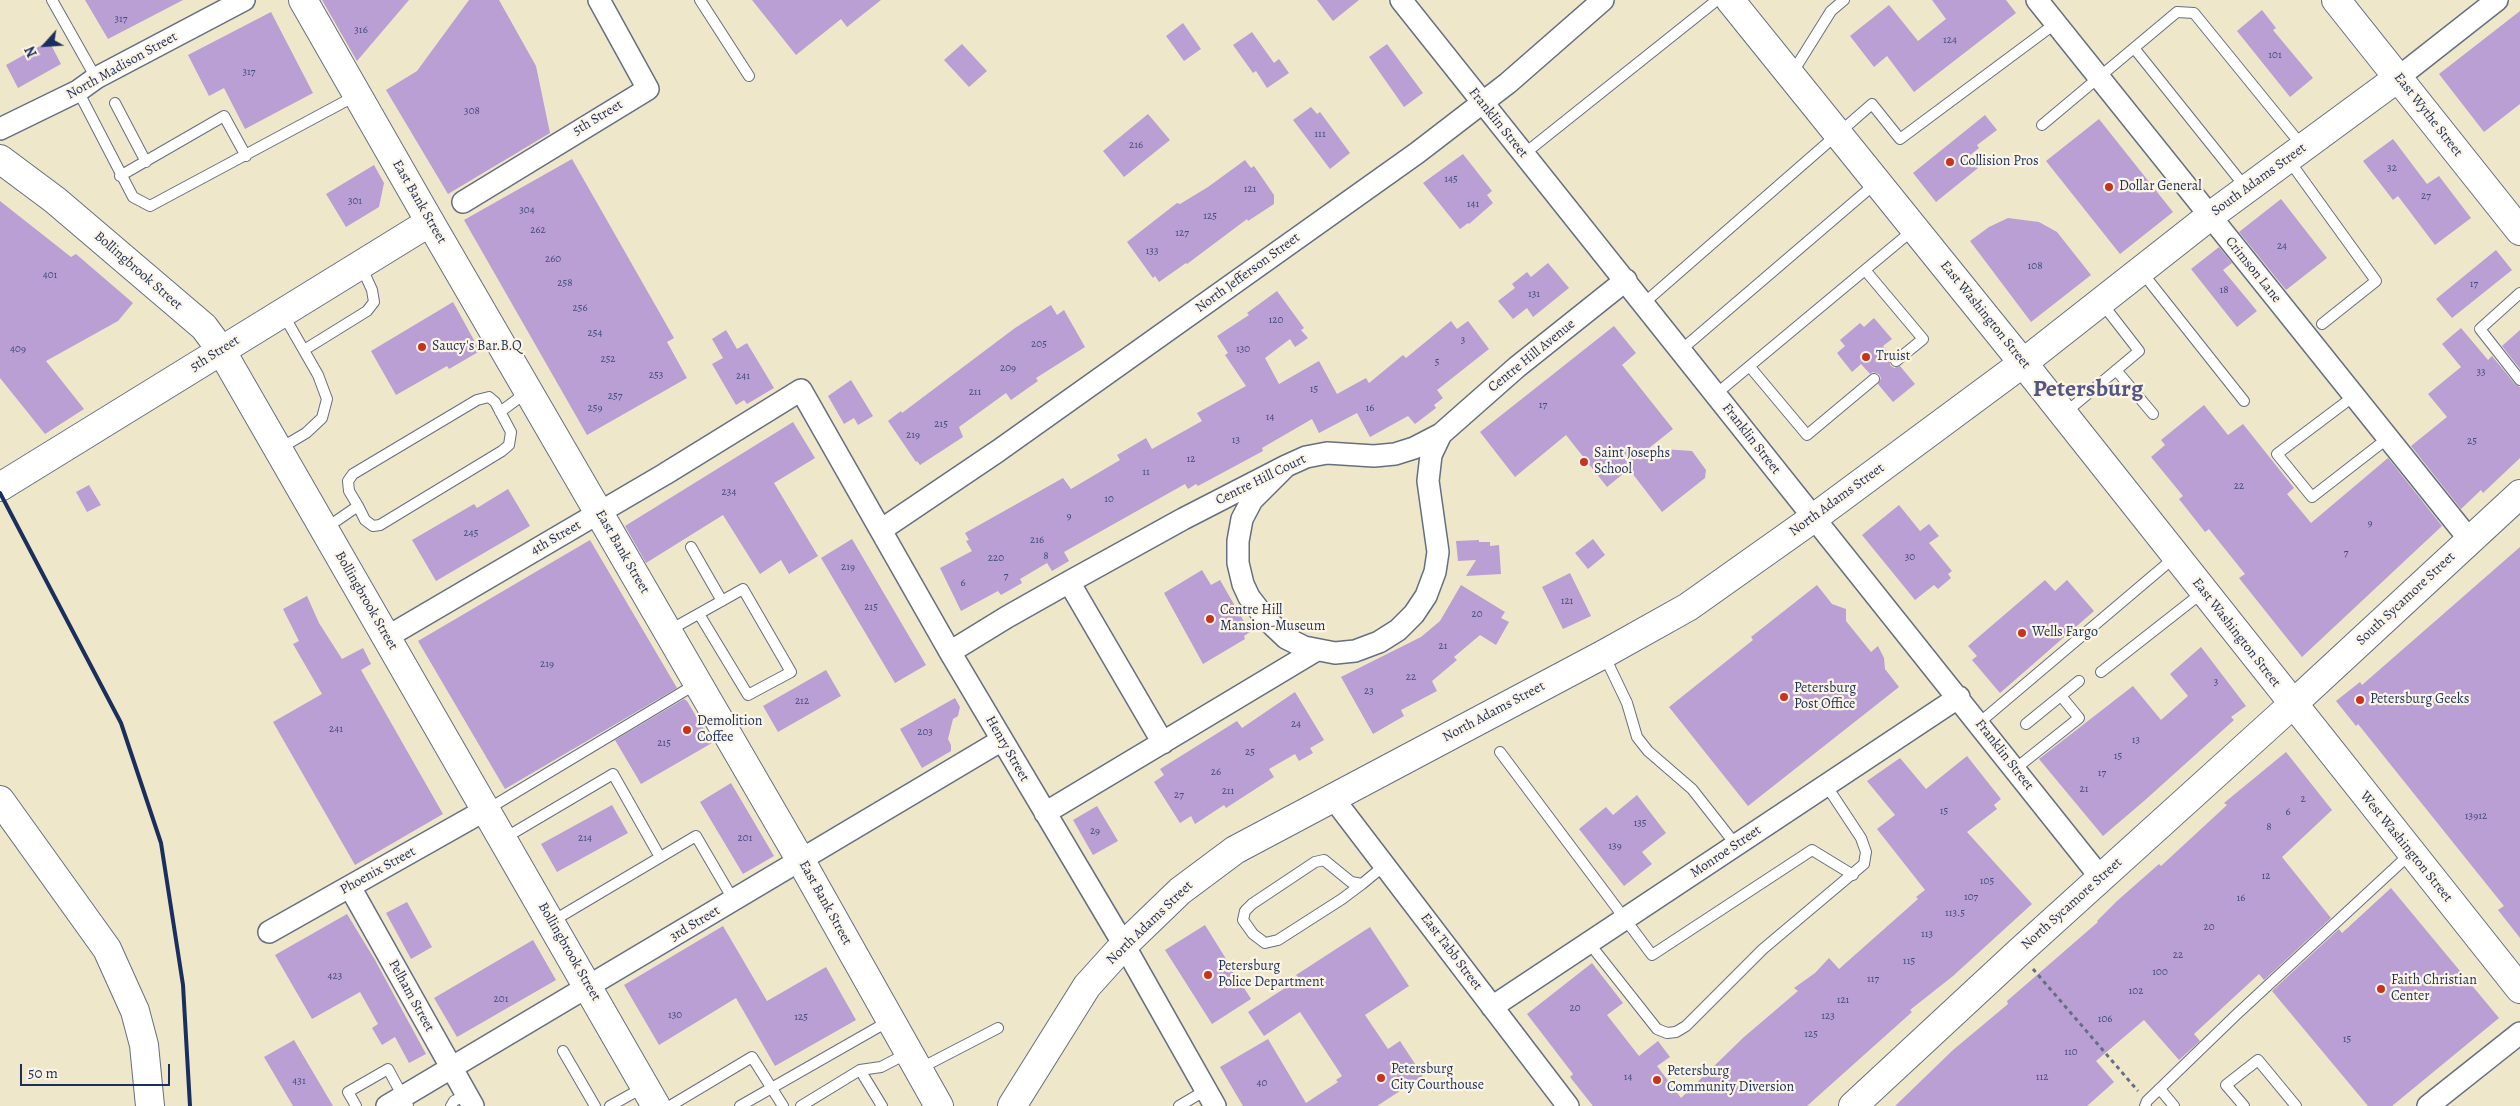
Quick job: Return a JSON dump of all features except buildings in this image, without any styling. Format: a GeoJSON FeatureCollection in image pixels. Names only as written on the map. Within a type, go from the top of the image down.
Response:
{"type":"FeatureCollection","features":[{"type":"Feature","properties":{"kind":"main road","name":"East Bank Street"},"geometry":{"type":"LineString","coordinates":[[303,0],[801,861],[939,1106]]}},
{"type":"Feature","properties":{"kind":"main road","name":"East Washington Street"},"geometry":{"type":"LineString","coordinates":[[1730,0],[2064,414],[2293,704]]}},
{"type":"Feature","properties":{"kind":"main road","name":"East Wythe Street"},"geometry":{"type":"LineString","coordinates":[[2336,0],[2520,231]]}},
{"type":"Feature","properties":{"kind":"main road","name":"South Adams Street"},"geometry":{"type":"LineString","coordinates":[[2023,363],[2210,216],[2398,77]]}},
{"type":"Feature","properties":{"kind":"main road","name":"Bollingbrook Street"},"geometry":{"type":"LineString","coordinates":[[0,159],[55,200],[197,321],[221,350],[651,1096]]}},
{"type":"Feature","properties":{"kind":"main road","name":"5th Street"},"geometry":{"type":"LineString","coordinates":[[0,487],[430,222]]}},
{"type":"Feature","properties":{"kind":"main road","name":"North Adams Street"},"geometry":{"type":"LineString","coordinates":[[1012,1106],[1087,986],[1124,944],[1180,891],[1235,850],[1604,654],[1688,607],[1815,517],[2023,363]]}},
{"type":"Feature","properties":{"kind":"main road","name":"South Sycamore Street"},"geometry":{"type":"LineString","coordinates":[[2293,704],[2469,539],[2520,494]]}},
{"type":"Feature","properties":{"kind":"main road","name":"West Washington Street"},"geometry":{"type":"LineString","coordinates":[[2293,704],[2520,990]]}},
{"type":"Feature","properties":{"kind":"main road","name":"North Sycamore Street"},"geometry":{"type":"LineString","coordinates":[[1853,1106],[2018,952],[2293,704]]}},
{"type":"Feature","properties":{"kind":"main road"},"geometry":{"type":"LineString","coordinates":[[0,800],[107,948],[135,1011],[144,1045],[150,1106]]}},
{"type":"Feature","properties":{"kind":"street","name":"North Madison Street"},"geometry":{"type":"LineString","coordinates":[[0,129],[78,92],[96,78],[244,0]]}},
{"type":"Feature","properties":{"kind":"street","name":"5th Street"},"geometry":{"type":"LineString","coordinates":[[463,202],[597,118],[648,89],[599,0]]}},
{"type":"Feature","properties":{"kind":"street","name":"Franklin Street"},"geometry":{"type":"LineString","coordinates":[[1401,0],[2102,878]]}},
{"type":"Feature","properties":{"kind":"street","name":"North Jefferson Street"},"geometry":{"type":"LineString","coordinates":[[881,530],[998,451],[1417,153],[1482,103],[1603,0]]}},
{"type":"Feature","properties":{"kind":"street","name":"Crimson Lane"},"geometry":{"type":"LineString","coordinates":[[2037,0],[2469,539]]}},
{"type":"Feature","properties":{"kind":"street","name":"South Adams Street"},"geometry":{"type":"LineString","coordinates":[[2398,77],[2497,0]]}},
{"type":"Feature","properties":{"kind":"street","name":"Centre Hill Avenue"},"geometry":{"type":"LineString","coordinates":[[1441,434],[1517,367],[1626,280]]}},
{"type":"Feature","properties":{"kind":"street","name":"Henry Street"},"geometry":{"type":"LineString","coordinates":[[801,390],[950,652],[1124,944],[1210,1098]]}},
{"type":"Feature","properties":{"kind":"street","name":"4th Street"},"geometry":{"type":"LineString","coordinates":[[387,637],[801,390]]}},
{"type":"Feature","properties":{"kind":"street","name":"Centre Hill Court"},"geometry":{"type":"LineString","coordinates":[[950,652],[1007,616],[1183,519],[1306,457],[1327,452],[1374,456],[1395,454],[1414,448],[1441,434]]}},
{"type":"Feature","properties":{"kind":"street"},"geometry":{"type":"LineString","coordinates":[[1286,466],[1252,500],[1242,519],[1238,541],[1238,563],[1249,597],[1266,619],[1286,638],[1315,651],[1336,653],[1355,651],[1379,642],[1398,630],[1426,596],[1435,572],[1438,552],[1428,481],[1430,456],[1441,434]]}},
{"type":"Feature","properties":{"kind":"street"},"geometry":{"type":"LineString","coordinates":[[1069,582],[1163,743]]}},
{"type":"Feature","properties":{"kind":"street"},"geometry":{"type":"LineString","coordinates":[[1045,813],[1315,651]]}},
{"type":"Feature","properties":{"kind":"street","name":"Monroe Street"},"geometry":{"type":"LineString","coordinates":[[1492,1007],[1959,697]]}},
{"type":"Feature","properties":{"kind":"street","name":"3rd Street"},"geometry":{"type":"LineString","coordinates":[[400,1103],[451,1068],[1002,740]]}},
{"type":"Feature","properties":{"kind":"street","name":"East Tabb Street"},"geometry":{"type":"LineString","coordinates":[[1333,798],[1568,1106]]}},
{"type":"Feature","properties":{"kind":"street","name":"Phoenix Street"},"geometry":{"type":"LineString","coordinates":[[269,932],[487,810]]}},
{"type":"Feature","properties":{"kind":"street","name":"Pelham Street"},"geometry":{"type":"LineString","coordinates":[[350,887],[451,1068],[463,1102]]}},
{"type":"Feature","properties":{"kind":"street"},"geometry":{"type":"LineString","coordinates":[[2428,1106],[2520,1033]]}},
{"type":"Feature","properties":{"kind":"lane"},"geometry":{"type":"LineString","coordinates":[[52,0],[96,78]]}},
{"type":"Feature","properties":{"kind":"lane"},"geometry":{"type":"LineString","coordinates":[[700,0],[749,76]]}},
{"type":"Feature","properties":{"kind":"lane"},"geometry":{"type":"LineString","coordinates":[[1524,154],[1717,0]]}},
{"type":"Feature","properties":{"kind":"lane"},"geometry":{"type":"LineString","coordinates":[[1791,76],[1831,12],[1844,0]]}},
{"type":"Feature","properties":{"kind":"lane"},"geometry":{"type":"LineString","coordinates":[[2042,125],[2177,12],[2194,12],[2295,153],[2376,281],[2322,324]]}},
{"type":"Feature","properties":{"kind":"lane"},"geometry":{"type":"LineString","coordinates":[[1644,303],[1872,104],[1900,139],[2056,23]]}},
{"type":"Feature","properties":{"kind":"lane"},"geometry":{"type":"LineString","coordinates":[[2134,48],[2247,188]]}},
{"type":"Feature","properties":{"kind":"lane"},"geometry":{"type":"LineString","coordinates":[[78,92],[120,176],[133,197],[150,206],[358,94]]}},
{"type":"Feature","properties":{"kind":"lane"},"geometry":{"type":"LineString","coordinates":[[115,103],[146,162]]}},
{"type":"Feature","properties":{"kind":"lane"},"geometry":{"type":"LineString","coordinates":[[120,176],[224,116],[246,156]]}},
{"type":"Feature","properties":{"kind":"lane"},"geometry":{"type":"LineString","coordinates":[[1681,350],[1877,182]]}},
{"type":"Feature","properties":{"kind":"lane"},"geometry":{"type":"LineString","coordinates":[[1716,394],[1915,229]]}},
{"type":"Feature","properties":{"kind":"lane"},"geometry":{"type":"LineString","coordinates":[[304,350],[367,311],[374,302],[372,290],[360,265]]}},
{"type":"Feature","properties":{"kind":"lane"},"geometry":{"type":"LineString","coordinates":[[1865,270],[1923,339],[1896,362]]}},
{"type":"Feature","properties":{"kind":"lane"},"geometry":{"type":"LineString","coordinates":[[2140,271],[2244,401]]}},
{"type":"Feature","properties":{"kind":"lane"},"geometry":{"type":"LineString","coordinates":[[2520,293],[2480,329],[2520,380]]}},
{"type":"Feature","properties":{"kind":"lane"},"geometry":{"type":"LineString","coordinates":[[2064,414],[2139,351],[2101,302]]}},
{"type":"Feature","properties":{"kind":"lane"},"geometry":{"type":"LineString","coordinates":[[279,449],[306,433],[322,418],[327,400],[318,375],[282,313]]}},
{"type":"Feature","properties":{"kind":"lane"},"geometry":{"type":"LineString","coordinates":[[1750,367],[1807,435],[1874,379]]}},
{"type":"Feature","properties":{"kind":"lane"},"geometry":{"type":"LineString","coordinates":[[2116,370],[2153,414]]}},
{"type":"Feature","properties":{"kind":"lane"},"geometry":{"type":"LineString","coordinates":[[500,412],[528,391]]}},
{"type":"Feature","properties":{"kind":"lane"},"geometry":{"type":"LineString","coordinates":[[2354,396],[2277,454],[2312,497],[2388,438]]}},
{"type":"Feature","properties":{"kind":"lane"},"geometry":{"type":"LineString","coordinates":[[489,397],[511,432],[509,445],[502,451],[380,525],[373,526],[365,520],[358,506],[349,491],[348,481],[353,474],[477,400],[489,397]]}},
{"type":"Feature","properties":{"kind":"lane"},"geometry":{"type":"LineString","coordinates":[[325,528],[358,506]]}},
{"type":"Feature","properties":{"kind":"lane"},"geometry":{"type":"LineString","coordinates":[[691,547],[722,601]]}},
{"type":"Feature","properties":{"kind":"lane"},"geometry":{"type":"LineString","coordinates":[[1979,723],[2176,556]]}},
{"type":"Feature","properties":{"kind":"lane"},"geometry":{"type":"LineString","coordinates":[[667,632],[743,589],[791,672],[748,695],[699,614]]}},
{"type":"Feature","properties":{"kind":"lane"},"geometry":{"type":"LineString","coordinates":[[2100,672],[2204,592]]}},
{"type":"Feature","properties":{"kind":"lane"},"geometry":{"type":"LineString","coordinates":[[1604,654],[1627,703],[1637,737],[1648,751],[1692,789],[1736,845]]}},
{"type":"Feature","properties":{"kind":"lane"},"geometry":{"type":"LineString","coordinates":[[2026,724],[2079,681]]}},
{"type":"Feature","properties":{"kind":"lane"},"geometry":{"type":"LineString","coordinates":[[487,810],[697,684]]}},
{"type":"Feature","properties":{"kind":"lane"},"geometry":{"type":"LineString","coordinates":[[2016,769],[2079,718],[2061,696]]}},
{"type":"Feature","properties":{"kind":"lane"},"geometry":{"type":"LineString","coordinates":[[1500,752],[1626,918],[1652,956],[1812,850],[1853,875]]}},
{"type":"Feature","properties":{"kind":"lane"},"geometry":{"type":"LineString","coordinates":[[504,839],[612,774],[660,857]]}},
{"type":"Feature","properties":{"kind":"lane"},"geometry":{"type":"LineString","coordinates":[[1589,943],[1657,1030],[1667,1033],[1676,1032],[1686,1026],[1763,949],[1864,864],[1866,852],[1861,838],[1826,785]]}},
{"type":"Feature","properties":{"kind":"lane"},"geometry":{"type":"LineString","coordinates":[[551,922],[696,836],[734,901]]}},
{"type":"Feature","properties":{"kind":"lane"},"geometry":{"type":"LineString","coordinates":[[2146,1104],[2160,1088],[2411,853]]}},
{"type":"Feature","properties":{"kind":"lane"},"geometry":{"type":"LineString","coordinates":[[1362,884],[1351,882],[1324,860],[1315,862],[1252,904],[1245,911],[1243,920],[1253,934],[1265,943],[1278,940],[1362,884],[1385,866]]}},
{"type":"Feature","properties":{"kind":"lane"},"geometry":{"type":"LineString","coordinates":[[740,1106],[890,1020]]}},
{"type":"Feature","properties":{"kind":"lane"},"geometry":{"type":"LineString","coordinates":[[801,1106],[860,1070],[913,1061],[998,1028]]}},
{"type":"Feature","properties":{"kind":"lane"},"geometry":{"type":"LineString","coordinates":[[563,1051],[595,1106]]}},
{"type":"Feature","properties":{"kind":"lane"},"geometry":{"type":"LineString","coordinates":[[670,1106],[752,1057],[783,1106]]}},
{"type":"Feature","properties":{"kind":"lane"},"geometry":{"type":"LineString","coordinates":[[2244,1106],[2226,1085],[2258,1060],[2296,1106]]}},
{"type":"Feature","properties":{"kind":"lane"},"geometry":{"type":"LineString","coordinates":[[356,1106],[348,1092],[388,1069],[400,1103]]}},
{"type":"Feature","properties":{"kind":"lane"},"geometry":{"type":"LineString","coordinates":[[860,1070],[882,1106]]}},
{"type":"Feature","properties":{"kind":"lane"},"geometry":{"type":"LineString","coordinates":[[2160,1088],[2174,1106]]}},
{"type":"Feature","properties":{"kind":"lane"},"geometry":{"type":"LineString","coordinates":[[610,1106],[651,1096]]}},
{"type":"Feature","properties":{"kind":"lane"},"geometry":{"type":"LineString","coordinates":[[1180,1106],[1210,1098]]}},
{"type":"Feature","properties":{"kind":"path"},"geometry":{"type":"LineString","coordinates":[[2018,952],[2146,1104]]}},
{"type":"Feature","properties":{"kind":"railway"},"geometry":{"type":"LineString","coordinates":[[0,493],[121,723],[161,843],[183,985],[190,1106]]}},
{"type":"Feature","properties":{"kind":"place","name":"Collision Pros"},"geometry":{"type":"Point","coordinates":[1950,162]}},
{"type":"Feature","properties":{"kind":"place","name":"Dollar General"},"geometry":{"type":"Point","coordinates":[2109,187]}},
{"type":"Feature","properties":{"kind":"place","name":"Saucy's Bar.B.Q"},"geometry":{"type":"Point","coordinates":[422,347]}},
{"type":"Feature","properties":{"kind":"place","name":"Truist"},"geometry":{"type":"Point","coordinates":[1866,357]}},
{"type":"Feature","properties":{"kind":"place","name":"Saint Josephs School"},"geometry":{"type":"Point","coordinates":[1584,462]}},
{"type":"Feature","properties":{"kind":"place","name":"Centre Hill Mansion-Museum"},"geometry":{"type":"Point","coordinates":[1210,619]}},
{"type":"Feature","properties":{"kind":"place","name":"Wells Fargo"},"geometry":{"type":"Point","coordinates":[2022,633]}},
{"type":"Feature","properties":{"kind":"place","name":"Petersburg Post Office"},"geometry":{"type":"Point","coordinates":[1784,697]}},
{"type":"Feature","properties":{"kind":"place","name":"Petersburg Geeks"},"geometry":{"type":"Point","coordinates":[2360,700]}},
{"type":"Feature","properties":{"kind":"place","name":"Demolition Coffee"},"geometry":{"type":"Point","coordinates":[687,730]}},
{"type":"Feature","properties":{"kind":"place","name":"Petersburg Police Department"},"geometry":{"type":"Point","coordinates":[1208,975]}},
{"type":"Feature","properties":{"kind":"place","name":"Faith Christian Center"},"geometry":{"type":"Point","coordinates":[2381,989]}},
{"type":"Feature","properties":{"kind":"place","name":"Petersburg City Courthouse"},"geometry":{"type":"Point","coordinates":[1381,1078]}},
{"type":"Feature","properties":{"kind":"place","name":"Petersburg Community Diversion"},"geometry":{"type":"Point","coordinates":[1657,1080]}},
{"type":"Feature","properties":{"kind":"district","name":"Petersburg"},"geometry":{"type":"Point","coordinates":[2088,390]}}]}
